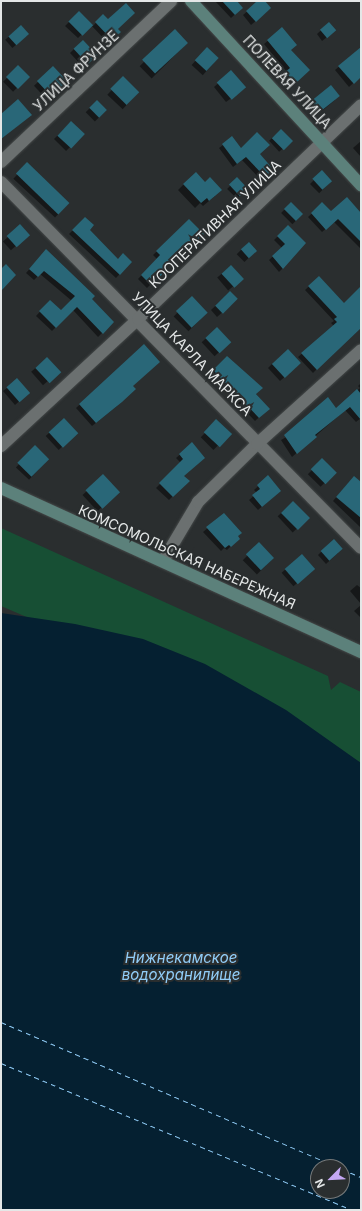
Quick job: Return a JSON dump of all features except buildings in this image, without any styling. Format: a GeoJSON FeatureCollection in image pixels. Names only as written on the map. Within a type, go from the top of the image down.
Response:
{"type":"FeatureCollection","features":[{"type":"Feature","properties":{"kind":"street","name":"УЛИЦА ФРУНЗЕ"},"geometry":{"type":"LineString","coordinates":[[1,162],[171,1]]}},
{"type":"Feature","properties":{"kind":"street","name":"ПОЛЕВАЯ УЛИЦА"},"geometry":{"type":"LineString","coordinates":[[190,1],[361,185]]}},
{"type":"Feature","properties":{"kind":"street","name":"КООПЕРАТИВНАЯ УЛИЦА"},"geometry":{"type":"LineString","coordinates":[[1,446],[138,319],[361,105]]}},
{"type":"Feature","properties":{"kind":"street","name":"УЛИЦА КАРЛА МАРКСА"},"geometry":{"type":"LineString","coordinates":[[1,182],[138,319],[257,444],[361,548]]}},
{"type":"Feature","properties":{"kind":"street"},"geometry":{"type":"LineString","coordinates":[[163,561],[198,502],[257,444],[361,350]]}},
{"type":"Feature","properties":{"kind":"street","name":"КОМСОМОЛЬСКАЯ НАБЕРЕЖНАЯ"},"geometry":{"type":"LineString","coordinates":[[1,488],[361,652]]}},
{"type":"Feature","properties":{"kind":"green space"},"geometry":{"type":"Polygon","coordinates":[[[1,528],[328,676],[331,690],[340,682],[361,692],[361,763],[348,755],[1,606],[1,528]]]}},
{"type":"Feature","properties":{"kind":"water","name":"Нижнекамское водохранилище"},"geometry":{"type":"Polygon","coordinates":[[[1,613],[75,624],[143,639],[205,664],[286,710],[361,763],[361,1210],[1,1210],[1,613]]]}},
{"type":"Feature","properties":{"kind":"ferry route"},"geometry":{"type":"LineString","coordinates":[[1,1022],[319,1159]]}},
{"type":"Feature","properties":{"kind":"ferry route"},"geometry":{"type":"LineString","coordinates":[[1,1063],[352,1210]]}},
{"type":"Feature","properties":{"kind":"ferry route"},"geometry":{"type":"LineString","coordinates":[[350,1172],[361,1177]]}}]}
